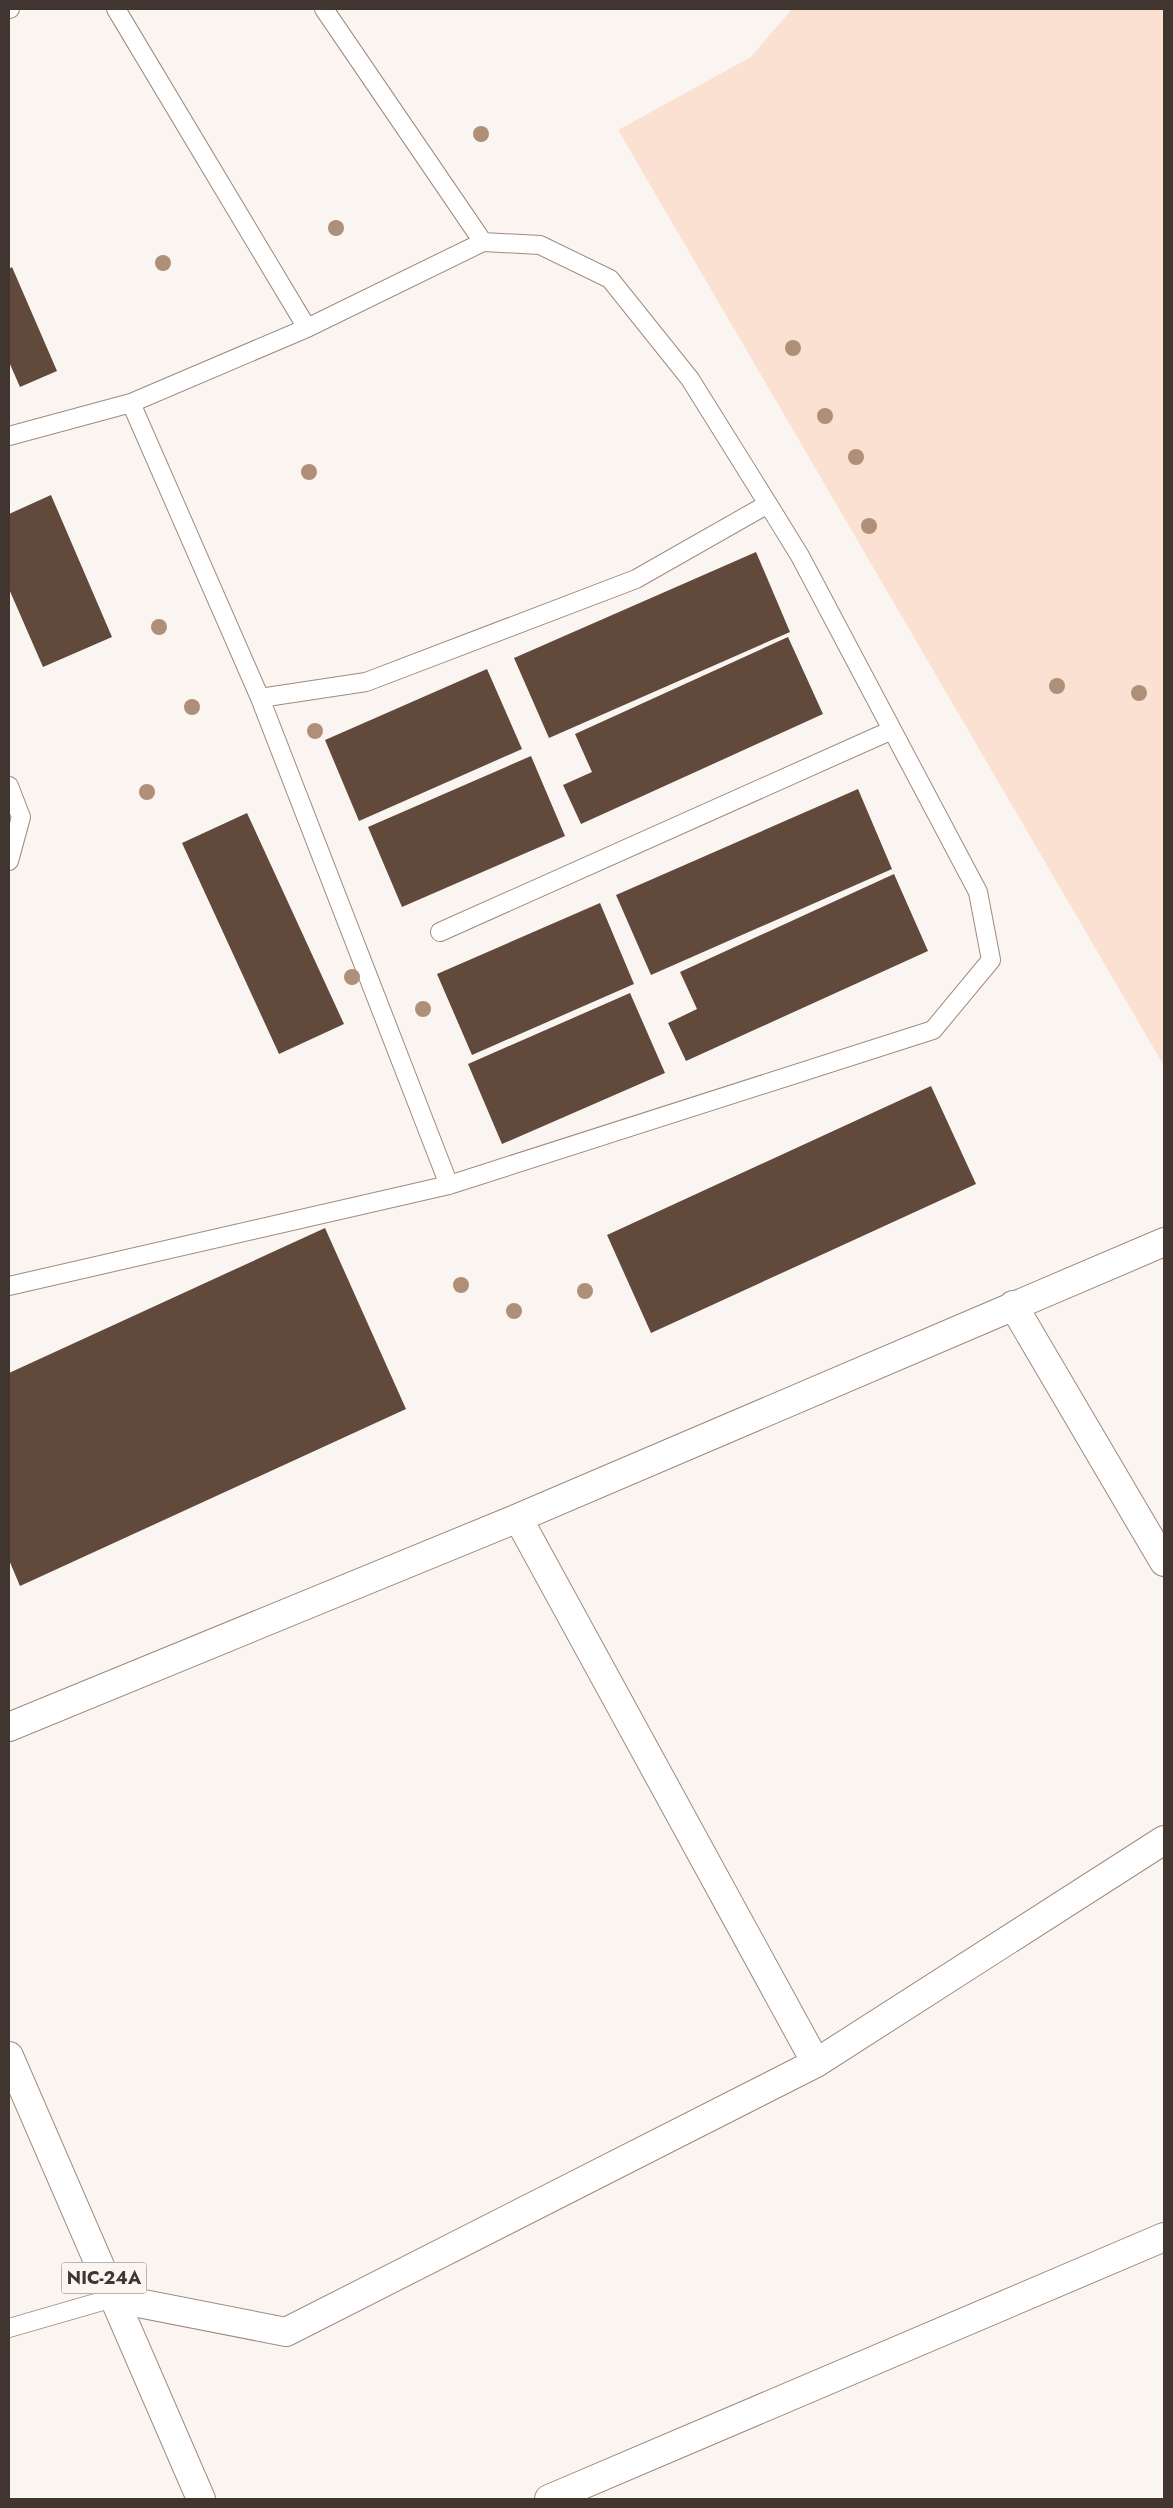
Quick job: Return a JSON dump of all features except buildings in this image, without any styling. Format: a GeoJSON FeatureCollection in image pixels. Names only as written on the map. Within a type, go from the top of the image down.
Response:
{"type":"FeatureCollection","features":[{"type":"Feature","properties":{"kind":"main road"},"geometry":{"type":"LineString","coordinates":[[9,1727],[518,1518],[1164,1242]]}},
{"type":"Feature","properties":{"kind":"main road"},"geometry":{"type":"LineString","coordinates":[[1013,1305],[1164,1562]]}},
{"type":"Feature","properties":{"kind":"main road"},"geometry":{"type":"LineString","coordinates":[[518,1518],[816,2063]]}},
{"type":"Feature","properties":{"kind":"main road"},"geometry":{"type":"LineString","coordinates":[[113,2298],[286,2332],[816,2063],[1164,1840]]}},
{"type":"Feature","properties":{"kind":"main road","name":"NIC-24A"},"geometry":{"type":"LineString","coordinates":[[9,2056],[201,2499]]}},
{"type":"Feature","properties":{"kind":"main road"},"geometry":{"type":"LineString","coordinates":[[549,2499],[1164,2237]]}},
{"type":"Feature","properties":{"kind":"lane"},"geometry":{"type":"LineString","coordinates":[[116,9],[307,328]]}},
{"type":"Feature","properties":{"kind":"lane"},"geometry":{"type":"LineString","coordinates":[[324,9],[483,242]]}},
{"type":"Feature","properties":{"kind":"lane"},"geometry":{"type":"LineString","coordinates":[[9,436],[131,403],[307,328],[483,242],[540,245],[610,279],[690,379],[800,556],[978,892],[991,960],[933,1030],[449,1185],[9,1286]]}},
{"type":"Feature","properties":{"kind":"lane"},"geometry":{"type":"LineString","coordinates":[[131,403],[260,698],[449,1185]]}},
{"type":"Feature","properties":{"kind":"lane"},"geometry":{"type":"LineString","coordinates":[[260,698],[366,682],[636,579],[768,504]]}},
{"type":"Feature","properties":{"kind":"lane"},"geometry":{"type":"LineString","coordinates":[[440,932],[892,730]]}},
{"type":"Feature","properties":{"kind":"lane"},"geometry":{"type":"LineString","coordinates":[[9,786],[21,818],[9,861]]}},
{"type":"Feature","properties":{"kind":"lane"},"geometry":{"type":"LineString","coordinates":[[9,2328],[113,2298]]}},
{"type":"Feature","properties":{"kind":"shaded area"},"geometry":{"type":"Polygon","coordinates":[[[792,9],[1164,9],[1164,1066],[618,130],[751,57],[792,9]]]}}]}
